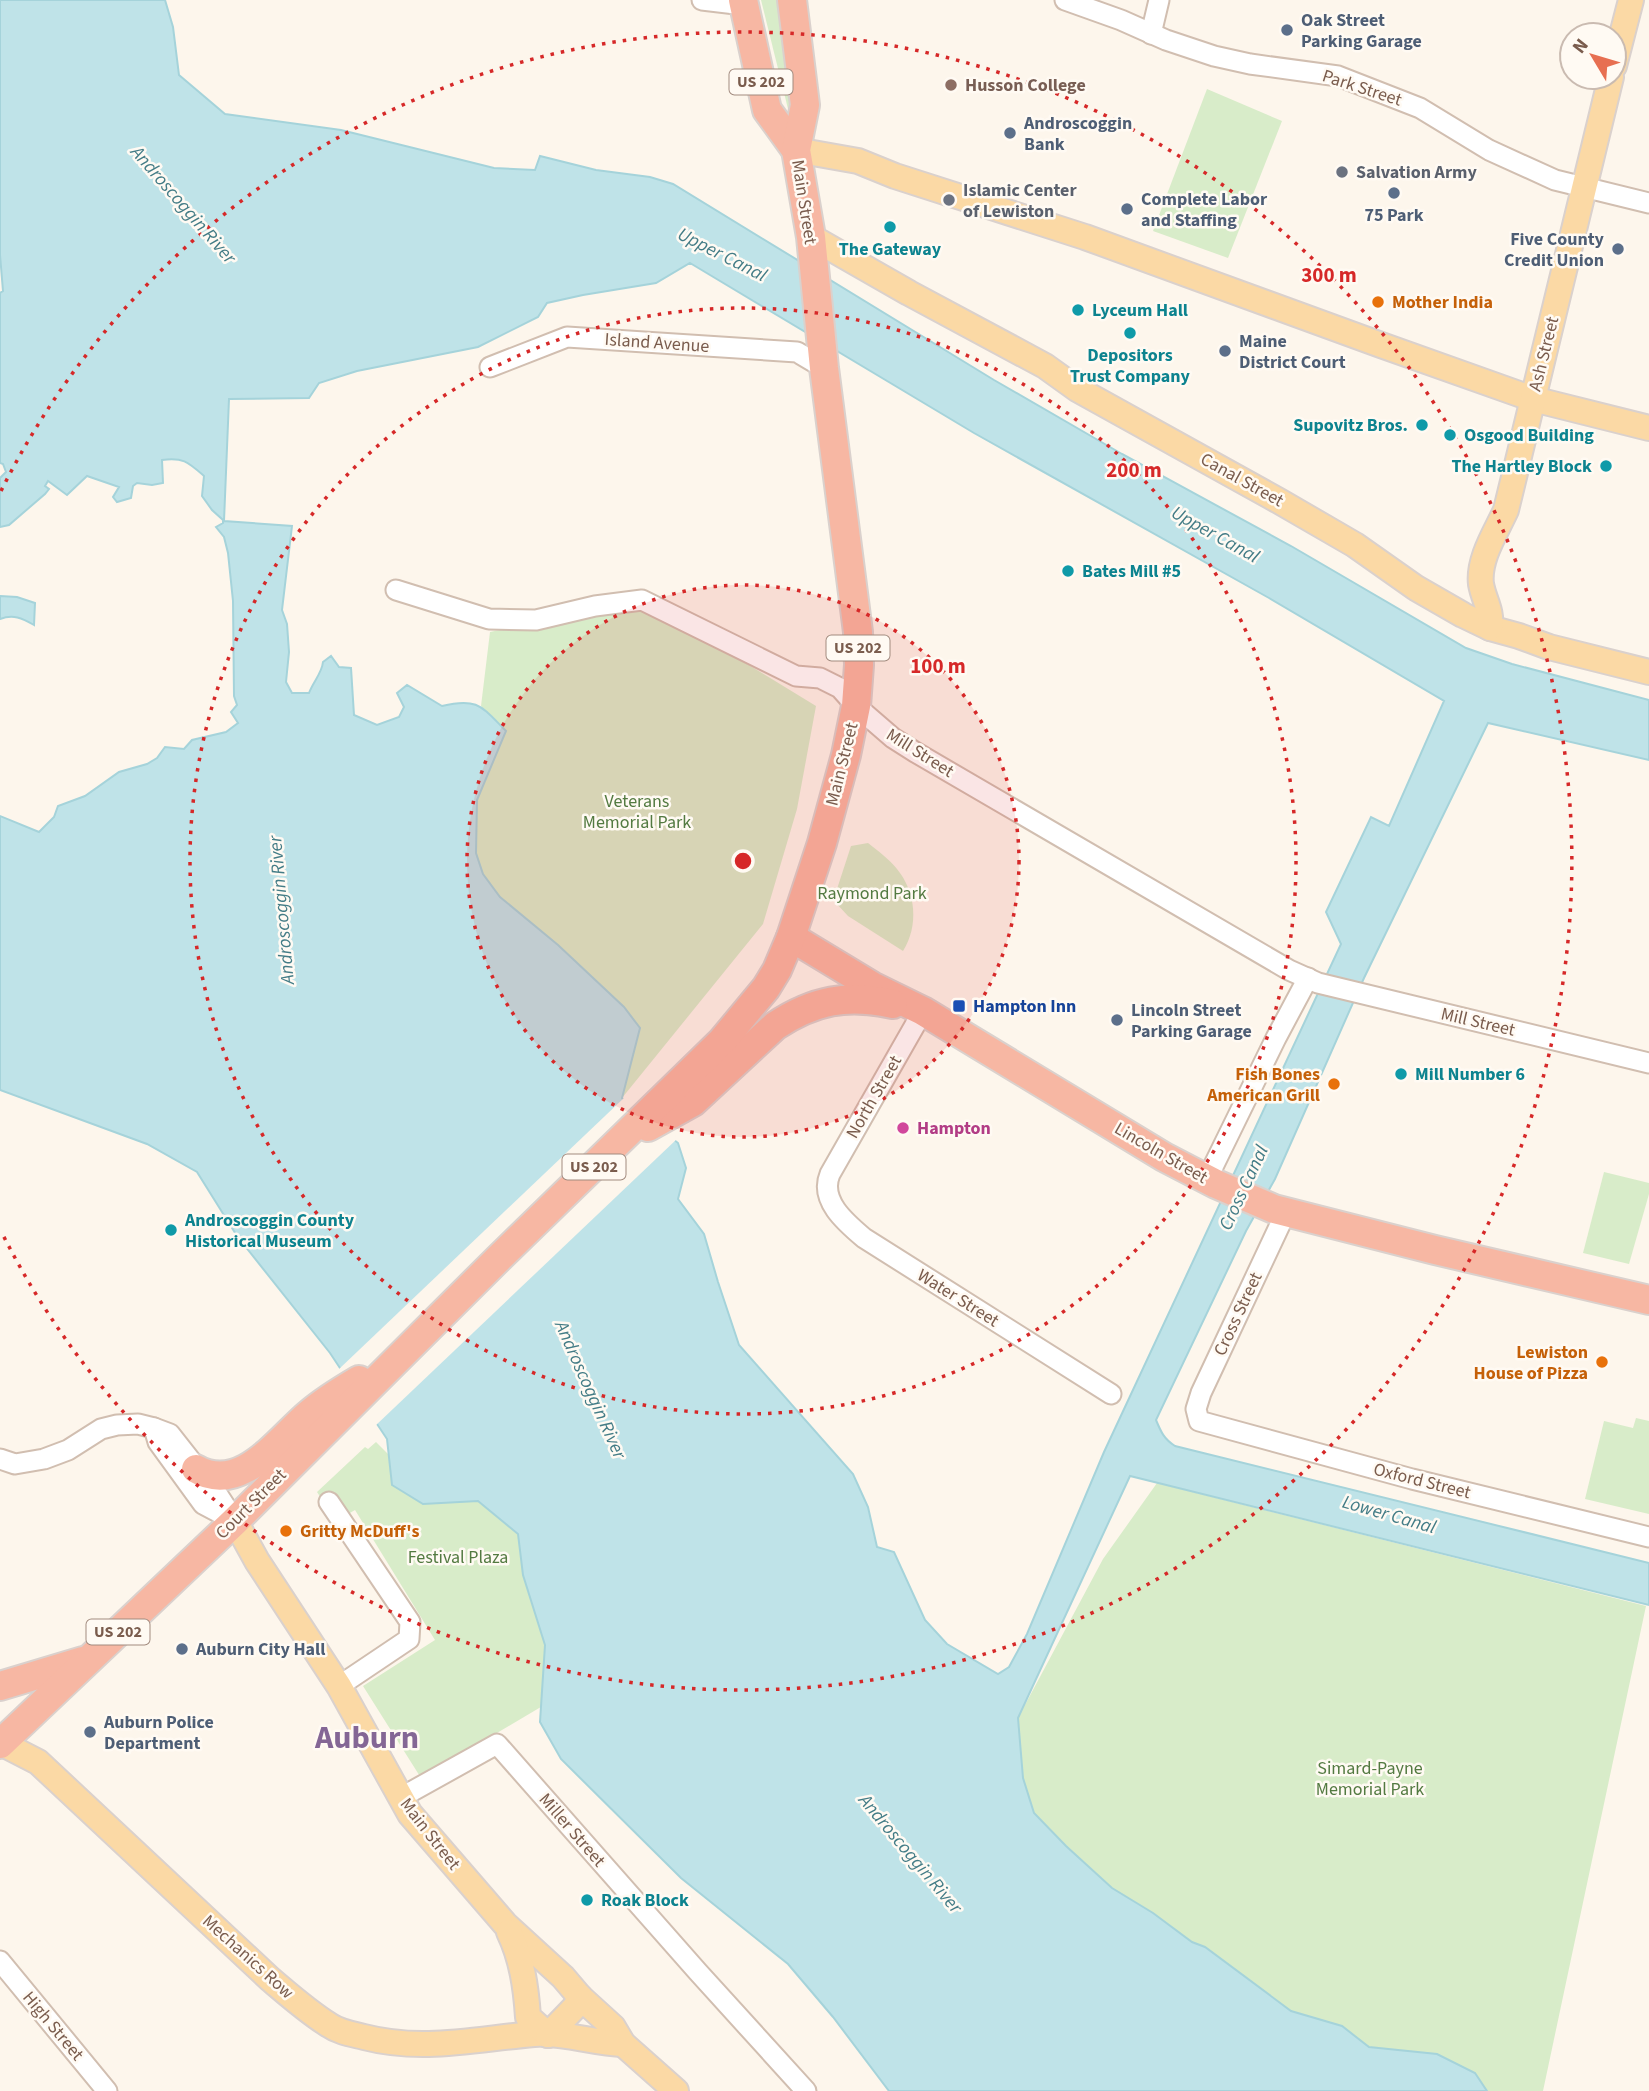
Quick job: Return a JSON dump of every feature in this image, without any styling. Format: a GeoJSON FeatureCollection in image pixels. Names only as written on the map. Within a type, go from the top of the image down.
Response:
{"type":"FeatureCollection","features":[{"type":"Feature","properties":{"kind":"highway","name":"Main Street"},"geometry":{"type":"LineString","coordinates":[[498,1259],[621,1140],[697,1082],[766,988],[791,937],[846,755],[856,706],[858,632],[823,360],[811,237],[796,150],[805,105],[792,0]]}},
{"type":"Feature","properties":{"kind":"highway","name":"Main Street"},"geometry":{"type":"LineString","coordinates":[[744,2],[767,110],[796,150]]}},
{"type":"Feature","properties":{"kind":"highway","name":"Lincoln Street"},"geometry":{"type":"LineString","coordinates":[[791,937],[872,986],[923,1011],[1164,1157],[1212,1182],[1280,1211],[1649,1300]]}},
{"type":"Feature","properties":{"kind":"highway"},"geometry":{"type":"LineString","coordinates":[[697,1082],[775,1026],[814,1004],[831,1000],[861,999],[923,1011]]}},
{"type":"Feature","properties":{"kind":"highway","name":"Court Street"},"geometry":{"type":"LineString","coordinates":[[0,1737],[89,1659],[235,1521],[319,1420],[397,1359],[498,1259]]}},
{"type":"Feature","properties":{"kind":"highway"},"geometry":{"type":"LineString","coordinates":[[196,1469],[219,1477],[237,1473],[319,1420]]}},
{"type":"Feature","properties":{"kind":"highway"},"geometry":{"type":"LineString","coordinates":[[0,1686],[89,1659]]}},
{"type":"Feature","properties":{"kind":"main road"},"geometry":{"type":"LineString","coordinates":[[1626,21],[1631,0]]}},
{"type":"Feature","properties":{"kind":"main road","name":"Ash Street"},"geometry":{"type":"LineString","coordinates":[[1490,628],[1492,615],[1481,585],[1481,569],[1506,510],[1607,91]]}},
{"type":"Feature","properties":{"kind":"main road"},"geometry":{"type":"LineString","coordinates":[[796,150],[858,161],[895,176],[1085,237],[1533,399],[1649,428]]}},
{"type":"Feature","properties":{"kind":"main road","name":"Canal Street"},"geometry":{"type":"LineString","coordinates":[[811,237],[1045,366],[1077,389],[1356,545],[1416,588],[1463,615],[1490,628],[1549,647],[1649,672]]}},
{"type":"Feature","properties":{"kind":"main road","name":"Main Street"},"geometry":{"type":"LineString","coordinates":[[235,1521],[257,1561],[339,1686],[410,1815],[505,1924],[613,2028],[623,2044],[676,2091]]}},
{"type":"Feature","properties":{"kind":"main road","name":"Mechanics Row"},"geometry":{"type":"LineString","coordinates":[[0,1737],[38,1762],[270,1979],[331,2027],[380,2041],[434,2045],[534,2034],[548,2035]]}},
{"type":"Feature","properties":{"kind":"main road","name":"Main Street"},"geometry":{"type":"LineString","coordinates":[[505,1924],[518,1951],[526,1989],[528,2017],[548,2035]]}},
{"type":"Feature","properties":{"kind":"main road"},"geometry":{"type":"LineString","coordinates":[[548,2035],[575,2007],[580,1997]]}},
{"type":"Feature","properties":{"kind":"main road"},"geometry":{"type":"LineString","coordinates":[[548,2035],[623,2044]]}},
{"type":"Feature","properties":{"kind":"street"},"geometry":{"type":"LineString","coordinates":[[702,0],[744,2]]}},
{"type":"Feature","properties":{"kind":"street","name":"Park Street"},"geometry":{"type":"LineString","coordinates":[[1065,0],[1222,58],[1338,76],[1420,108],[1489,150],[1555,180],[1649,203]]}},
{"type":"Feature","properties":{"kind":"street"},"geometry":{"type":"LineString","coordinates":[[1151,34],[1159,0]]}},
{"type":"Feature","properties":{"kind":"street","name":"Island Avenue"},"geometry":{"type":"LineString","coordinates":[[490,367],[567,337],[797,352],[823,360]]}},
{"type":"Feature","properties":{"kind":"street","name":"Mill Street"},"geometry":{"type":"LineString","coordinates":[[396,590],[489,619],[536,620],[595,606],[642,600],[796,676],[820,678],[840,688],[892,738],[1289,970],[1313,981],[1367,995],[1649,1063]]}},
{"type":"Feature","properties":{"kind":"street"},"geometry":{"type":"LineString","coordinates":[[1212,1182],[1276,1038],[1313,981]]}},
{"type":"Feature","properties":{"kind":"street","name":"North Street"},"geometry":{"type":"LineString","coordinates":[[826,1183],[923,1011]]}},
{"type":"Feature","properties":{"kind":"street","name":"Water Street"},"geometry":{"type":"LineString","coordinates":[[826,1183],[826,1190],[840,1215],[864,1238],[1111,1394]]}},
{"type":"Feature","properties":{"kind":"street","name":"Cross Street"},"geometry":{"type":"LineString","coordinates":[[1198,1417],[1196,1409],[1201,1393],[1280,1211]]}},
{"type":"Feature","properties":{"kind":"street","name":"Oxford Street"},"geometry":{"type":"LineString","coordinates":[[1198,1417],[1199,1421],[1412,1479],[1649,1537]]}},
{"type":"Feature","properties":{"kind":"street"},"geometry":{"type":"LineString","coordinates":[[0,1459],[15,1464],[44,1460],[68,1450],[101,1429],[117,1424],[138,1424],[154,1428],[170,1434],[235,1521]]}},
{"type":"Feature","properties":{"kind":"street"},"geometry":{"type":"LineString","coordinates":[[154,1428],[158,1443],[202,1504],[235,1521]]}},
{"type":"Feature","properties":{"kind":"street"},"geometry":{"type":"LineString","coordinates":[[329,1502],[410,1622],[409,1639],[339,1686]]}},
{"type":"Feature","properties":{"kind":"street","name":"Miller Street"},"geometry":{"type":"LineString","coordinates":[[400,1798],[497,1744],[806,2091]]}},
{"type":"Feature","properties":{"kind":"street","name":"High Street"},"geometry":{"type":"LineString","coordinates":[[0,1961],[107,2091]]}},
{"type":"Feature","properties":{"kind":"green space"},"geometry":{"type":"Polygon","coordinates":[[[761,0],[779,0],[794,117],[790,117],[761,0]]]}},
{"type":"Feature","properties":{"kind":"green space"},"geometry":{"type":"Polygon","coordinates":[[[1207,89],[1282,121],[1228,258],[1153,231],[1207,89]]]}},
{"type":"Feature","properties":{"kind":"green space","name":"Veterans Memorial Park"},"geometry":{"type":"Polygon","coordinates":[[[642,600],[816,706],[797,809],[763,924],[622,1098],[639,1027],[624,1007],[558,945],[500,897],[483,874],[476,853],[477,800],[505,731],[481,706],[490,632],[642,600]]]}},
{"type":"Feature","properties":{"kind":"green space","name":"Raymond Park"},"geometry":{"type":"Polygon","coordinates":[[[868,843],[894,865],[908,888],[913,920],[903,951],[848,916],[836,903],[837,889],[851,846],[868,843]]]}},
{"type":"Feature","properties":{"kind":"green space"},"geometry":{"type":"Polygon","coordinates":[[[1604,1172],[1649,1183],[1649,1194],[1629,1264],[1583,1253],[1604,1172]]]}},
{"type":"Feature","properties":{"kind":"green space"},"geometry":{"type":"Polygon","coordinates":[[[1636,1418],[1649,1421],[1649,1514],[1585,1499],[1604,1421],[1633,1428],[1636,1418]]]}},
{"type":"Feature","properties":{"kind":"green space","name":"Festival Plaza"},"geometry":{"type":"Polygon","coordinates":[[[376,1442],[398,1464],[507,1498],[523,1549],[523,1577],[533,1597],[545,1606],[556,1698],[421,1778],[363,1686],[435,1640],[355,1510],[336,1521],[317,1492],[365,1447],[368,1449],[376,1442]]]}},
{"type":"Feature","properties":{"kind":"green space","name":"Simard-Payne Memorial Park"},"geometry":{"type":"Polygon","coordinates":[[[1157,1483],[1646,1606],[1543,2091],[1487,2091],[1475,2073],[1437,2054],[1369,2047],[1342,2026],[1291,2011],[1205,1947],[1192,1942],[1153,1913],[1112,1888],[1034,1813],[1023,1778],[1018,1718],[1103,1559],[1157,1483]]]}},
{"type":"Feature","properties":{"kind":"water"},"geometry":{"type":"Polygon","coordinates":[[[0,0],[165,0],[173,27],[179,75],[225,114],[341,130],[494,168],[535,170],[540,156],[596,170],[650,177],[673,184],[994,380],[1122,454],[1291,546],[1466,648],[1512,664],[1649,700],[1649,760],[1488,723],[1364,978],[1275,1179],[1246,1231],[1156,1420],[1163,1435],[1175,1446],[1649,1563],[1649,1605],[1130,1476],[1018,1718],[1023,1778],[1034,1813],[1112,1888],[1153,1913],[1192,1942],[1205,1947],[1291,2011],[1342,2026],[1369,2047],[1437,2054],[1475,2073],[1487,2091],[889,2091],[833,2017],[788,1964],[681,1878],[561,1759],[540,1722],[545,1645],[523,1575],[518,1534],[478,1501],[423,1504],[392,1485],[387,1439],[330,1353],[237,1236],[197,1172],[147,1144],[0,1090],[0,816],[39,832],[54,817],[58,806],[85,796],[119,772],[147,764],[157,758],[165,747],[184,749],[192,740],[226,732],[238,723],[231,712],[237,705],[234,696],[233,601],[228,553],[224,537],[216,527],[223,523],[223,520],[202,496],[204,476],[194,467],[180,460],[162,460],[163,483],[137,483],[133,486],[131,498],[117,502],[113,497],[119,487],[87,476],[67,495],[48,481],[45,486],[49,489],[45,494],[9,525],[0,527],[0,478],[6,472],[0,463],[0,293],[3,291],[0,255],[0,0]],[[690,263],[656,283],[547,303],[538,317],[478,347],[357,371],[319,383],[309,398],[229,399],[224,521],[292,526],[282,610],[287,624],[289,652],[286,682],[292,693],[309,693],[323,662],[331,656],[339,667],[351,668],[354,715],[377,725],[399,717],[404,707],[397,693],[407,685],[442,706],[464,703],[478,706],[506,731],[477,800],[476,853],[483,874],[500,897],[558,945],[624,1007],[640,1028],[622,1098],[678,1143],[686,1168],[678,1199],[704,1234],[739,1345],[853,1474],[868,1507],[877,1547],[894,1552],[925,1620],[947,1644],[998,1674],[1009,1667],[1027,1634],[1104,1452],[1341,944],[1326,912],[1371,817],[1389,826],[1444,701],[1269,598],[974,433],[690,263]]]}},
{"type":"Feature","properties":{"kind":"water"},"geometry":{"type":"Polygon","coordinates":[[[0,596],[17,597],[35,603],[34,625],[17,618],[0,619],[0,596]]]}},
{"type":"Feature","properties":{"kind":"pier"},"geometry":{"type":"Polygon","coordinates":[[[626,1096],[678,1138],[374,1427],[338,1370],[626,1096]]]}},
{"type":"Feature","properties":{"kind":"place","name":"Oak Street Parking Garage"},"geometry":{"type":"Point","coordinates":[1287,30]}},
{"type":"Feature","properties":{"kind":"place","name":"Husson College"},"geometry":{"type":"Point","coordinates":[951,85]}},
{"type":"Feature","properties":{"kind":"place","name":"Androscoggin Bank"},"geometry":{"type":"Point","coordinates":[1010,133]}},
{"type":"Feature","properties":{"kind":"place","name":"Salvation Army"},"geometry":{"type":"Point","coordinates":[1342,172]}},
{"type":"Feature","properties":{"kind":"place","name":"75 Park"},"geometry":{"type":"Point","coordinates":[1394,193]}},
{"type":"Feature","properties":{"kind":"place","name":"Islamic Center of Lewiston"},"geometry":{"type":"Point","coordinates":[949,200]}},
{"type":"Feature","properties":{"kind":"place","name":"Complete Labor and Staffing"},"geometry":{"type":"Point","coordinates":[1127,209]}},
{"type":"Feature","properties":{"kind":"place","name":"The Gateway"},"geometry":{"type":"Point","coordinates":[890,227]}},
{"type":"Feature","properties":{"kind":"place","name":"Five County Credit Union"},"geometry":{"type":"Point","coordinates":[1618,249]}},
{"type":"Feature","properties":{"kind":"place","name":"Mother India"},"geometry":{"type":"Point","coordinates":[1378,302]}},
{"type":"Feature","properties":{"kind":"place","name":"Lyceum Hall"},"geometry":{"type":"Point","coordinates":[1078,310]}},
{"type":"Feature","properties":{"kind":"place","name":"Depositors Trust Company"},"geometry":{"type":"Point","coordinates":[1130,333]}},
{"type":"Feature","properties":{"kind":"place","name":"Maine District Court"},"geometry":{"type":"Point","coordinates":[1225,351]}},
{"type":"Feature","properties":{"kind":"place","name":"Supovitz Bros."},"geometry":{"type":"Point","coordinates":[1422,425]}},
{"type":"Feature","properties":{"kind":"place","name":"Osgood Building"},"geometry":{"type":"Point","coordinates":[1450,435]}},
{"type":"Feature","properties":{"kind":"place","name":"The Hartley Block"},"geometry":{"type":"Point","coordinates":[1606,466]}},
{"type":"Feature","properties":{"kind":"place","name":"Bates Mill #5"},"geometry":{"type":"Point","coordinates":[1068,571]}},
{"type":"Feature","properties":{"kind":"place","name":"Hampton Inn"},"geometry":{"type":"Point","coordinates":[959,1006]}},
{"type":"Feature","properties":{"kind":"place","name":"Lincoln Street Parking Garage"},"geometry":{"type":"Point","coordinates":[1117,1020]}},
{"type":"Feature","properties":{"kind":"place","name":"Mill Number 6"},"geometry":{"type":"Point","coordinates":[1401,1074]}},
{"type":"Feature","properties":{"kind":"place","name":"Fish Bones American Grill"},"geometry":{"type":"Point","coordinates":[1334,1084]}},
{"type":"Feature","properties":{"kind":"place","name":"Hampton"},"geometry":{"type":"Point","coordinates":[903,1128]}},
{"type":"Feature","properties":{"kind":"place","name":"Androscoggin County Historical Museum"},"geometry":{"type":"Point","coordinates":[171,1230]}},
{"type":"Feature","properties":{"kind":"place","name":"Lewiston House of Pizza"},"geometry":{"type":"Point","coordinates":[1602,1362]}},
{"type":"Feature","properties":{"kind":"place","name":"Gritty McDuff's"},"geometry":{"type":"Point","coordinates":[286,1531]}},
{"type":"Feature","properties":{"kind":"place","name":"Auburn City Hall"},"geometry":{"type":"Point","coordinates":[182,1649]}},
{"type":"Feature","properties":{"kind":"place","name":"Auburn Police Department"},"geometry":{"type":"Point","coordinates":[90,1732]}},
{"type":"Feature","properties":{"kind":"place","name":"Roak Block"},"geometry":{"type":"Point","coordinates":[587,1900]}},
{"type":"Feature","properties":{"kind":"district","name":"Auburn"},"geometry":{"type":"Point","coordinates":[367,1738]}},
{"type":"Feature","properties":{"kind":"water label","name":"Androscoggin River"},"geometry":{"type":"Point","coordinates":[183,205]}},
{"type":"Feature","properties":{"kind":"water label","name":"Upper Canal"},"geometry":{"type":"Point","coordinates":[722,255]}},
{"type":"Feature","properties":{"kind":"water label","name":"Upper Canal"},"geometry":{"type":"Point","coordinates":[1215,535]}},
{"type":"Feature","properties":{"kind":"water label","name":"Androscoggin River"},"geometry":{"type":"Point","coordinates":[282,910]}},
{"type":"Feature","properties":{"kind":"water label","name":"Cross Canal"},"geometry":{"type":"Point","coordinates":[1244,1188]}},
{"type":"Feature","properties":{"kind":"water label","name":"Androscoggin River"},"geometry":{"type":"Point","coordinates":[590,1390]}},
{"type":"Feature","properties":{"kind":"water label","name":"Lower Canal"},"geometry":{"type":"Point","coordinates":[1389,1515]}},
{"type":"Feature","properties":{"kind":"water label","name":"Androscoggin River"},"geometry":{"type":"Point","coordinates":[910,1854]}}]}
